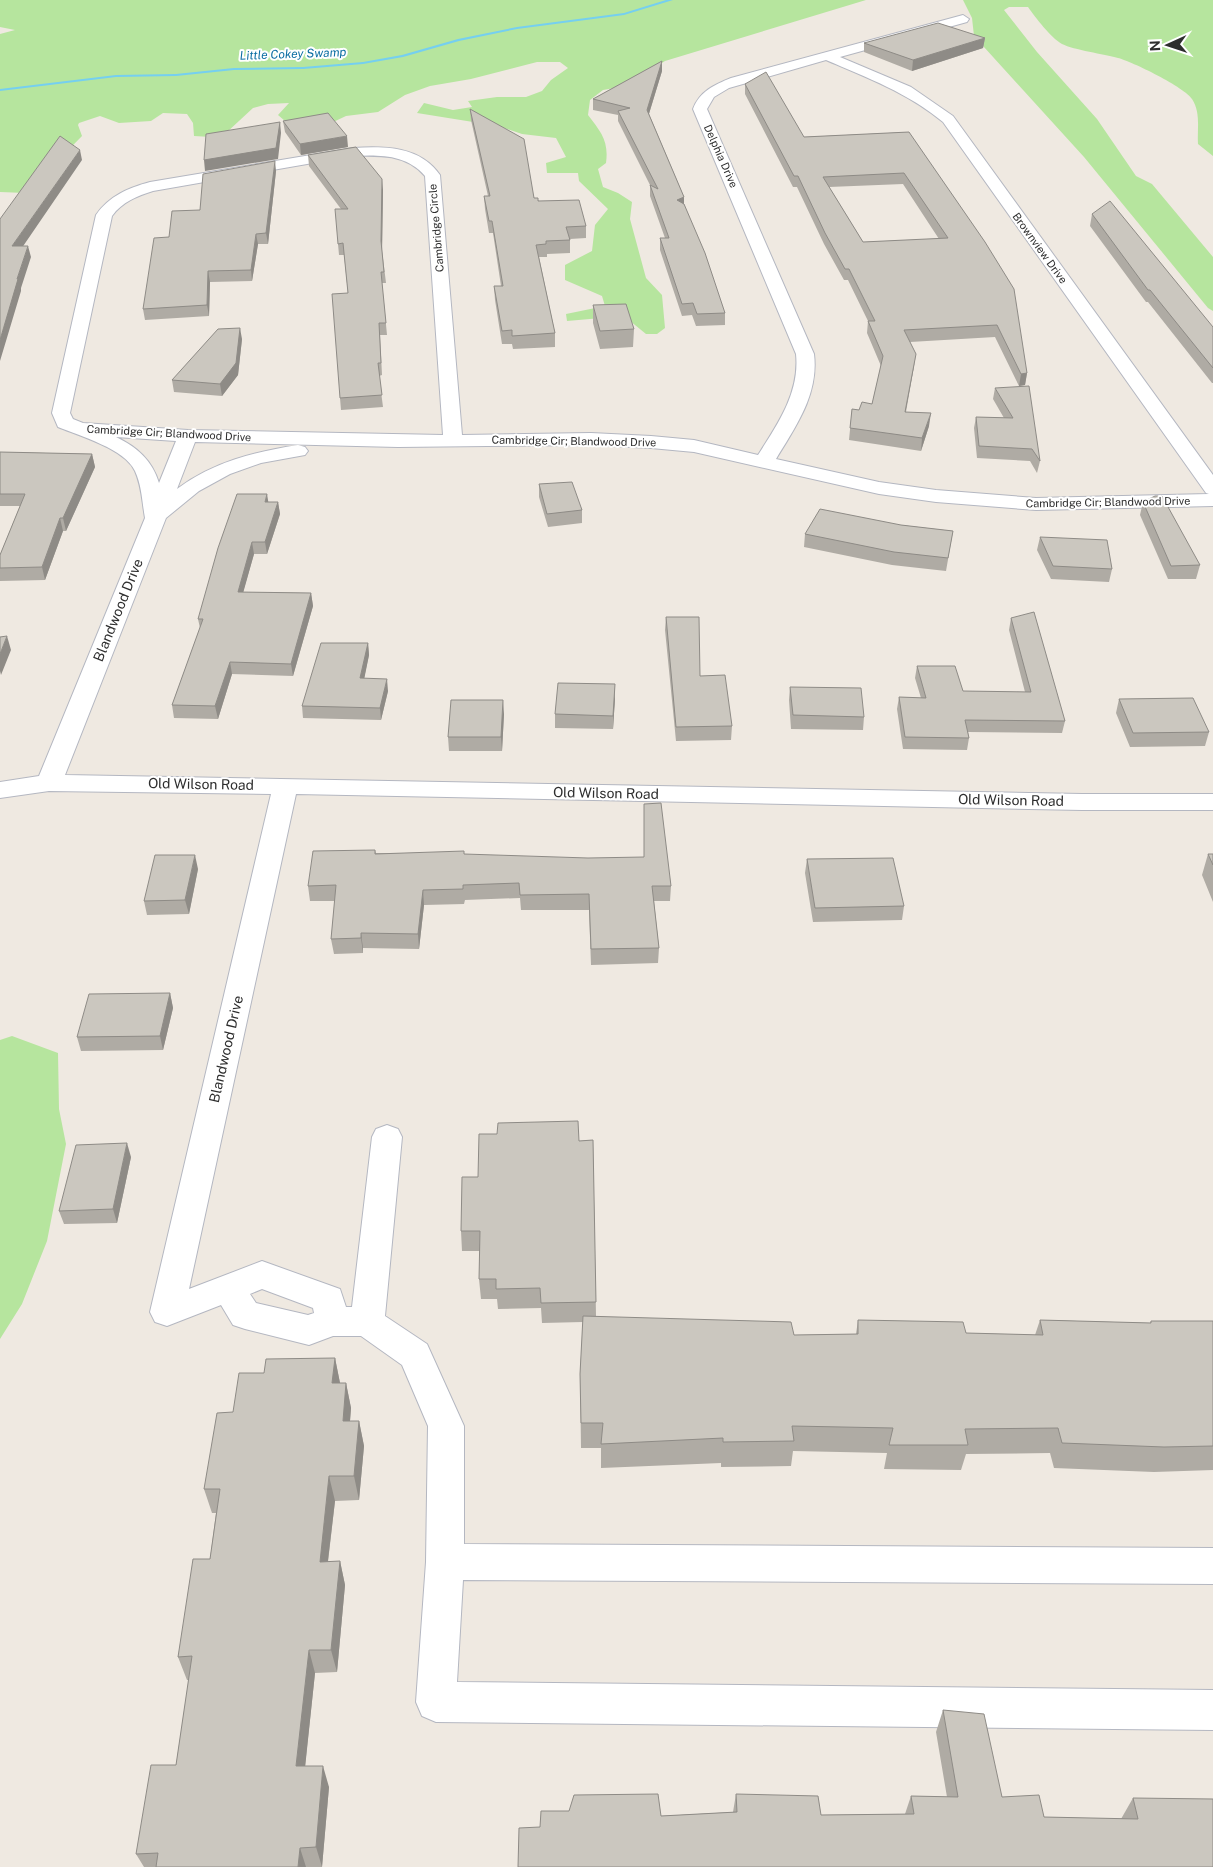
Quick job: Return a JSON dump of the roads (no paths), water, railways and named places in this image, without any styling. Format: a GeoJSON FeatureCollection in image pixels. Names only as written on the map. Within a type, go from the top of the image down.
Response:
{"type":"FeatureCollection","features":[{"type":"Feature","properties":{"kind":"street","name":"Delphia Drive"},"geometry":{"type":"LineString","coordinates":[[763,463],[787,425],[799,400],[806,376],[805,354],[700,109],[703,100],[721,86],[963,18]]}},
{"type":"Feature","properties":{"kind":"street","name":"Brownview Drive"},"geometry":{"type":"LineString","coordinates":[[827,56],[908,90],[932,105],[948,119],[1213,489]]}},
{"type":"Feature","properties":{"kind":"street","name":"Cambridge Circle"},"geometry":{"type":"LineString","coordinates":[[155,517],[149,484],[144,470],[136,458],[65,423],[61,413],[104,215],[112,204],[128,194],[182,181],[353,152],[376,150],[395,152],[426,166],[432,175],[454,439]]}},
{"type":"Feature","properties":{"kind":"street","name":"Cambridge Cir; Blandwood Drive"},"geometry":{"type":"LineString","coordinates":[[80,429],[188,436],[398,441],[591,439],[651,442],[694,446],[879,488],[988,501],[1084,504],[1213,500]]}},
{"type":"Feature","properties":{"kind":"street","name":"Blandwood Drive"},"geometry":{"type":"LineString","coordinates":[[49,784],[188,436]]}},
{"type":"Feature","properties":{"kind":"street"},"geometry":{"type":"LineString","coordinates":[[155,517],[191,486],[234,464],[279,454],[398,441]]}},
{"type":"Feature","properties":{"kind":"street","name":"Old Wilson Road"},"geometry":{"type":"LineString","coordinates":[[0,790],[49,784],[139,783],[1082,802],[1213,802]]}},
{"type":"Feature","properties":{"kind":"street","name":"Blandwood Drive"},"geometry":{"type":"LineString","coordinates":[[285,786],[167,1312],[230,1289],[245,1315],[309,1330],[332,1321],[367,1322]]}},
{"type":"Feature","properties":{"kind":"street"},"geometry":{"type":"LineString","coordinates":[[387,1137],[367,1322],[415,1356],[446,1426],[445,1562],[436,1702],[1213,1710]]}},
{"type":"Feature","properties":{"kind":"street"},"geometry":{"type":"LineString","coordinates":[[445,1562],[1213,1566]]}},
{"type":"Feature","properties":{"kind":"waterway","name":"Little Cokey Swamp"},"geometry":{"type":"LineString","coordinates":[[0,90],[116,76],[176,75],[234,69],[303,68],[363,63],[403,56],[458,40],[517,28],[624,14],[671,0]]}}]}
